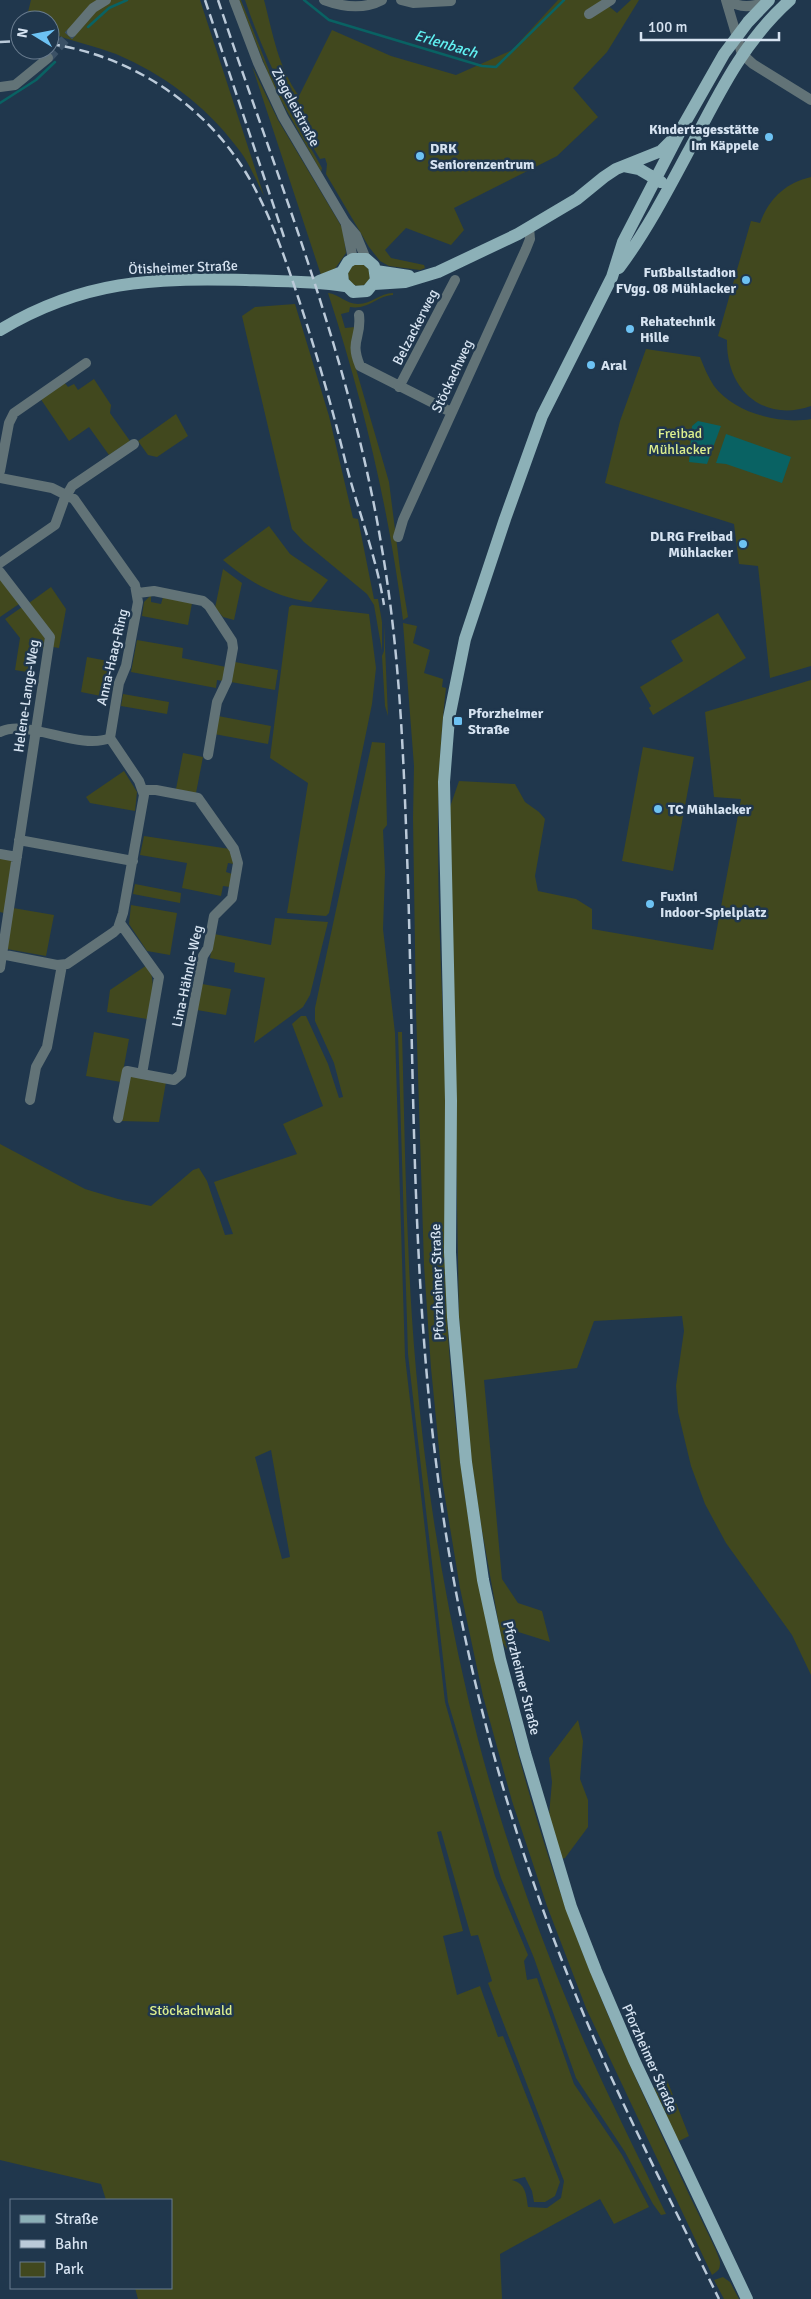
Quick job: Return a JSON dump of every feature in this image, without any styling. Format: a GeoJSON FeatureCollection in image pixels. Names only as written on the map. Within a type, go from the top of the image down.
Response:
{"type":"FeatureCollection","features":[{"type":"Feature","properties":{"kind":"main road","name":"Pforzheimer Straße"},"geometry":{"type":"LineString","coordinates":[[612,277],[623,242],[682,126],[736,36],[769,0]]}},
{"type":"Feature","properties":{"kind":"main road","name":"Pforzheimer Straße"},"geometry":{"type":"LineString","coordinates":[[748,2299],[666,2130],[610,2005],[571,1907],[545,1824],[500,1659],[483,1580],[466,1462],[453,1318],[450,1252],[451,1101],[443,817],[445,755],[451,702],[465,639],[529,451],[551,396],[612,277],[634,247],[725,81],[742,54],[776,13],[790,0]]}},
{"type":"Feature","properties":{"kind":"main road"},"geometry":{"type":"LineString","coordinates":[[375,278],[422,277],[438,272],[529,228],[578,199],[604,177],[624,166],[661,151],[682,126]]}},
{"type":"Feature","properties":{"kind":"main road"},"geometry":{"type":"LineString","coordinates":[[624,166],[640,170],[669,186]]}},
{"type":"Feature","properties":{"kind":"main road"},"geometry":{"type":"LineString","coordinates":[[316,282],[342,272],[348,262],[353,259],[366,260],[375,278]]}},
{"type":"Feature","properties":{"kind":"main road"},"geometry":{"type":"LineString","coordinates":[[342,272],[345,286]]}},
{"type":"Feature","properties":{"kind":"main road"},"geometry":{"type":"LineString","coordinates":[[316,282],[345,286],[353,292],[363,293],[375,278]]}},
{"type":"Feature","properties":{"kind":"main road","name":"Ötisheimer Straße"},"geometry":{"type":"LineString","coordinates":[[0,330],[33,312],[67,299],[114,286],[180,280],[316,282]]}},
{"type":"Feature","properties":{"kind":"street"},"geometry":{"type":"LineString","coordinates":[[72,32],[93,8],[106,0]]}},
{"type":"Feature","properties":{"kind":"street","name":"Ziegeleistraße"},"geometry":{"type":"LineString","coordinates":[[234,0],[258,63],[283,117],[345,222],[356,235],[366,260]]}},
{"type":"Feature","properties":{"kind":"street"},"geometry":{"type":"LineString","coordinates":[[324,0],[344,6],[359,7],[382,0]]}},
{"type":"Feature","properties":{"kind":"street"},"geometry":{"type":"LineString","coordinates":[[401,0],[413,3],[451,1]]}},
{"type":"Feature","properties":{"kind":"street"},"geometry":{"type":"LineString","coordinates":[[589,14],[611,0]]}},
{"type":"Feature","properties":{"kind":"street"},"geometry":{"type":"LineString","coordinates":[[727,0],[750,7],[769,0]]}},
{"type":"Feature","properties":{"kind":"street"},"geometry":{"type":"LineString","coordinates":[[727,0],[742,54],[753,64],[811,100]]}},
{"type":"Feature","properties":{"kind":"street"},"geometry":{"type":"LineString","coordinates":[[0,86],[15,85],[46,60]]}},
{"type":"Feature","properties":{"kind":"street","name":"Ziegeleistraße"},"geometry":{"type":"LineString","coordinates":[[345,222],[353,259]]}},
{"type":"Feature","properties":{"kind":"street","name":"Stöckachweg"},"geometry":{"type":"LineString","coordinates":[[398,537],[403,520],[451,412],[526,249],[530,239],[529,228]]}},
{"type":"Feature","properties":{"kind":"street","name":"Belzackerweg"},"geometry":{"type":"LineString","coordinates":[[399,387],[455,280]]}},
{"type":"Feature","properties":{"kind":"street","name":"Belzackerweg"},"geometry":{"type":"LineString","coordinates":[[359,315],[360,325],[355,339],[354,352],[360,366],[451,412]]}},
{"type":"Feature","properties":{"kind":"street"},"geometry":{"type":"LineString","coordinates":[[0,470],[5,422],[20,408],[86,364]]}},
{"type":"Feature","properties":{"kind":"street"},"geometry":{"type":"LineString","coordinates":[[0,563],[55,524],[67,494],[79,481],[134,444]]}},
{"type":"Feature","properties":{"kind":"street","name":"Anna-Haag-Ring"},"geometry":{"type":"LineString","coordinates":[[0,478],[52,488],[67,494],[84,511],[135,585],[138,593],[127,663],[119,683],[110,738]]}},
{"type":"Feature","properties":{"kind":"street","name":"Helene-Lange-Weg"},"geometry":{"type":"LineString","coordinates":[[0,572],[50,637],[0,968]]}},
{"type":"Feature","properties":{"kind":"street"},"geometry":{"type":"LineString","coordinates":[[138,593],[154,592],[203,601],[209,606],[232,641],[234,648],[229,675],[217,702],[208,755]]}},
{"type":"Feature","properties":{"kind":"street"},"geometry":{"type":"LineString","coordinates":[[0,732],[10,728],[93,742],[110,738],[143,790],[144,800],[120,923],[114,932],[71,962],[62,965],[1,954]]}},
{"type":"Feature","properties":{"kind":"street","name":"Lina-Hähnle-Weg"},"geometry":{"type":"LineString","coordinates":[[120,923],[159,978],[142,1074],[174,1080],[181,1074],[203,956],[208,948],[214,916],[232,898],[238,863],[234,849],[198,798],[156,790],[143,790]]}},
{"type":"Feature","properties":{"kind":"street"},"geometry":{"type":"LineString","coordinates":[[19,840],[133,861]]}},
{"type":"Feature","properties":{"kind":"street"},"geometry":{"type":"LineString","coordinates":[[0,854],[17,857]]}},
{"type":"Feature","properties":{"kind":"street"},"geometry":{"type":"LineString","coordinates":[[30,1100],[36,1067],[47,1047],[62,965]]}},
{"type":"Feature","properties":{"kind":"street"},"geometry":{"type":"LineString","coordinates":[[118,1118],[127,1071],[142,1074]]}},
{"type":"Feature","properties":{"kind":"green space"},"geometry":{"type":"Polygon","coordinates":[[[31,0],[200,0],[264,196],[244,157],[224,131],[182,92],[150,71],[116,54],[60,37],[60,10],[28,10],[31,0]]]}},
{"type":"Feature","properties":{"kind":"green space"},"geometry":{"type":"Polygon","coordinates":[[[239,0],[241,0],[275,85],[322,168],[321,172],[273,86],[239,0]]]}},
{"type":"Feature","properties":{"kind":"green space"},"geometry":{"type":"Polygon","coordinates":[[[245,0],[264,0],[281,62],[299,96],[332,30],[391,56],[456,75],[512,50],[558,0],[601,0],[617,13],[631,0],[639,0],[607,52],[573,88],[598,117],[557,156],[454,208],[464,230],[451,245],[406,228],[385,250],[391,258],[424,265],[425,268],[420,270],[389,266],[380,261],[369,247],[326,174],[327,164],[325,158],[320,159],[298,121],[269,62],[245,0]]]}},
{"type":"Feature","properties":{"kind":"green space"},"geometry":{"type":"Polygon","coordinates":[[[252,66],[278,120],[343,229],[346,253],[334,270],[321,275],[252,66]]]}},
{"type":"Feature","properties":{"kind":"green space"},"geometry":{"type":"Polygon","coordinates":[[[811,177],[811,406],[794,410],[777,410],[763,406],[740,387],[728,358],[727,340],[718,336],[751,221],[760,223],[773,199],[779,193],[793,183],[811,177]]]}},
{"type":"Feature","properties":{"kind":"green space"},"geometry":{"type":"Polygon","coordinates":[[[359,264],[369,271],[370,275],[363,285],[359,286],[349,279],[348,275],[355,265],[359,264]]]}},
{"type":"Feature","properties":{"kind":"green space"},"geometry":{"type":"Polygon","coordinates":[[[328,293],[354,304],[363,304],[388,293],[393,293],[393,295],[362,307],[350,307],[349,312],[341,314],[345,328],[355,327],[351,352],[389,482],[408,617],[403,620],[390,537],[373,455],[353,374],[328,293]]]}},
{"type":"Feature","properties":{"kind":"green space"},"geometry":{"type":"Polygon","coordinates":[[[295,304],[329,416],[353,518],[358,519],[374,599],[378,599],[382,622],[382,651],[374,605],[367,594],[304,542],[292,529],[242,316],[255,307],[295,304]]]}},
{"type":"Feature","properties":{"kind":"green space","name":"Freibad Mühlacker"},"geometry":{"type":"Polygon","coordinates":[[[646,349],[700,357],[714,386],[722,395],[745,409],[771,418],[785,420],[811,419],[811,666],[770,678],[758,566],[739,564],[734,524],[605,483],[620,421],[646,349]]]}},
{"type":"Feature","properties":{"kind":"green space"},"geometry":{"type":"Polygon","coordinates":[[[94,379],[111,405],[110,413],[130,441],[109,455],[89,427],[69,441],[40,398],[64,382],[68,387],[74,384],[78,390],[94,379]]]}},
{"type":"Feature","properties":{"kind":"green space"},"geometry":{"type":"Polygon","coordinates":[[[176,414],[188,436],[157,457],[148,455],[138,441],[176,414]]]}},
{"type":"Feature","properties":{"kind":"green space"},"geometry":{"type":"Polygon","coordinates":[[[269,526],[290,554],[328,580],[311,602],[287,597],[264,588],[223,560],[269,526]]]}},
{"type":"Feature","properties":{"kind":"green space"},"geometry":{"type":"Polygon","coordinates":[[[223,569],[242,583],[234,620],[223,617],[215,608],[223,569]]]}},
{"type":"Feature","properties":{"kind":"green space"},"geometry":{"type":"Polygon","coordinates":[[[0,579],[19,604],[0,617],[0,579]]]}},
{"type":"Feature","properties":{"kind":"green space"},"geometry":{"type":"Polygon","coordinates":[[[51,587],[66,609],[59,648],[53,647],[29,603],[51,587]]]}},
{"type":"Feature","properties":{"kind":"green space"},"geometry":{"type":"Polygon","coordinates":[[[151,595],[151,602],[161,604],[163,597],[192,603],[188,625],[142,616],[144,602],[151,595]]]}},
{"type":"Feature","properties":{"kind":"green space"},"geometry":{"type":"Polygon","coordinates":[[[292,605],[369,614],[376,668],[372,704],[329,913],[326,916],[287,913],[308,783],[270,758],[289,607],[292,605]]]}},
{"type":"Feature","properties":{"kind":"green space"},"geometry":{"type":"Polygon","coordinates":[[[22,607],[45,638],[44,648],[37,647],[33,673],[15,670],[20,638],[5,619],[22,607]]]}},
{"type":"Feature","properties":{"kind":"green space"},"geometry":{"type":"Polygon","coordinates":[[[718,613],[746,658],[653,715],[649,708],[651,706],[640,687],[683,661],[671,641],[718,613]]]}},
{"type":"Feature","properties":{"kind":"green space"},"geometry":{"type":"Polygon","coordinates":[[[403,623],[417,626],[413,643],[430,650],[424,673],[443,679],[442,687],[446,688],[439,784],[438,881],[446,1111],[446,1291],[456,1428],[475,1559],[501,1687],[517,1751],[555,1877],[584,1956],[616,2034],[720,2262],[719,2269],[712,2275],[586,2008],[547,1906],[512,1801],[483,1696],[460,1588],[442,1479],[431,1368],[424,1265],[416,1011],[414,766],[403,623]]]}},
{"type":"Feature","properties":{"kind":"green space"},"geometry":{"type":"Polygon","coordinates":[[[384,624],[388,716],[385,706],[382,656],[384,651],[384,624]]]}},
{"type":"Feature","properties":{"kind":"green space"},"geometry":{"type":"Polygon","coordinates":[[[137,640],[183,648],[182,658],[226,667],[223,681],[217,680],[216,688],[131,672],[137,640]]]}},
{"type":"Feature","properties":{"kind":"green space"},"geometry":{"type":"Polygon","coordinates":[[[87,657],[113,662],[106,697],[81,692],[87,657]]]}},
{"type":"Feature","properties":{"kind":"green space"},"geometry":{"type":"Polygon","coordinates":[[[235,662],[278,670],[275,690],[231,682],[235,662]]]}},
{"type":"Feature","properties":{"kind":"green space"},"geometry":{"type":"Polygon","coordinates":[[[811,680],[811,1675],[792,1635],[726,1543],[705,1504],[691,1466],[678,1412],[676,1386],[684,1331],[682,1316],[594,1321],[577,1368],[484,1380],[502,1579],[518,1603],[542,1611],[550,1642],[512,1630],[514,1660],[502,1642],[481,1525],[469,1444],[459,1316],[450,807],[459,781],[515,784],[525,802],[545,819],[535,876],[538,891],[576,899],[592,909],[592,929],[713,950],[741,799],[714,797],[705,712],[811,680]]]}},
{"type":"Feature","properties":{"kind":"green space"},"geometry":{"type":"Polygon","coordinates":[[[123,694],[169,702],[167,714],[121,706],[123,694]]]}},
{"type":"Feature","properties":{"kind":"green space"},"geometry":{"type":"Polygon","coordinates":[[[218,716],[271,726],[268,744],[214,734],[218,716]]]}},
{"type":"Feature","properties":{"kind":"green space","name":"Stöckachwald"},"geometry":{"type":"Polygon","coordinates":[[[372,742],[385,743],[387,825],[383,830],[385,872],[383,929],[395,1033],[405,1357],[445,1702],[495,1876],[528,1955],[524,1961],[527,1980],[537,1978],[574,2084],[622,2155],[649,2207],[614,2224],[600,2199],[500,2254],[502,2299],[138,2299],[135,2289],[172,2289],[172,2199],[106,2199],[101,2184],[0,2160],[0,1144],[85,1189],[151,1206],[193,1170],[199,1168],[207,1181],[225,1235],[233,1234],[214,1182],[297,1154],[283,1124],[323,1106],[292,1024],[301,1016],[306,1016],[328,1064],[339,1098],[343,1097],[334,1063],[315,1021],[315,1008],[372,742]],[[271,1450],[255,1457],[282,1559],[290,1557],[271,1450]],[[441,1831],[437,1832],[463,1931],[443,1936],[457,1995],[480,1986],[498,2037],[503,2036],[560,2182],[555,2196],[545,2202],[534,2202],[532,2191],[525,2177],[512,2180],[523,2187],[528,2207],[547,2208],[561,2198],[564,2181],[488,1983],[492,1981],[478,1935],[471,1936],[441,1831]]]}},
{"type":"Feature","properties":{"kind":"green space","name":"TC Mühlacker"},"geometry":{"type":"Polygon","coordinates":[[[643,747],[694,757],[673,871],[622,861],[643,747]]]}},
{"type":"Feature","properties":{"kind":"green space"},"geometry":{"type":"Polygon","coordinates":[[[183,753],[203,757],[196,793],[176,789],[183,753]]]}},
{"type":"Feature","properties":{"kind":"green space"},"geometry":{"type":"Polygon","coordinates":[[[124,771],[137,792],[135,811],[90,803],[86,797],[124,771]]]}},
{"type":"Feature","properties":{"kind":"green space"},"geometry":{"type":"Polygon","coordinates":[[[144,836],[230,849],[234,864],[228,863],[226,872],[232,874],[230,887],[223,886],[221,896],[182,888],[187,863],[140,855],[144,836]]]}},
{"type":"Feature","properties":{"kind":"green space"},"geometry":{"type":"Polygon","coordinates":[[[0,858],[12,860],[4,913],[0,912],[0,858]]]}},
{"type":"Feature","properties":{"kind":"green space"},"geometry":{"type":"Polygon","coordinates":[[[135,884],[181,893],[180,903],[133,894],[135,884]]]}},
{"type":"Feature","properties":{"kind":"green space"},"geometry":{"type":"Polygon","coordinates":[[[131,905],[177,913],[170,955],[147,951],[129,924],[131,905]]]}},
{"type":"Feature","properties":{"kind":"green space"},"geometry":{"type":"Polygon","coordinates":[[[13,908],[54,915],[46,956],[7,949],[13,908]]]}},
{"type":"Feature","properties":{"kind":"green space"},"geometry":{"type":"Polygon","coordinates":[[[275,918],[328,922],[310,995],[303,1007],[254,1043],[265,978],[234,972],[235,963],[210,958],[214,934],[271,945],[275,918]]]}},
{"type":"Feature","properties":{"kind":"green space"},"geometry":{"type":"Polygon","coordinates":[[[147,965],[153,984],[147,1019],[107,1012],[110,990],[147,965]]]}},
{"type":"Feature","properties":{"kind":"green space"},"geometry":{"type":"Polygon","coordinates":[[[202,984],[231,989],[226,1015],[197,1010],[202,984]]]}},
{"type":"Feature","properties":{"kind":"green space"},"geometry":{"type":"Polygon","coordinates":[[[94,1032],[129,1039],[121,1082],[86,1076],[94,1032]]]}},
{"type":"Feature","properties":{"kind":"green space"},"geometry":{"type":"Polygon","coordinates":[[[398,1032],[402,1032],[408,1243],[413,1328],[424,1452],[436,1535],[468,1698],[500,1818],[541,1936],[594,2064],[666,2214],[661,2215],[653,2204],[625,2152],[576,2078],[534,1958],[501,1878],[448,1702],[408,1354],[398,1032]]]}},
{"type":"Feature","properties":{"kind":"green space"},"geometry":{"type":"Polygon","coordinates":[[[130,1075],[166,1082],[159,1122],[121,1121],[130,1075]]]}},
{"type":"Feature","properties":{"kind":"green space"},"geometry":{"type":"Polygon","coordinates":[[[578,1720],[583,1741],[580,1779],[588,1800],[588,1827],[565,1858],[561,1859],[549,1815],[552,1782],[549,1758],[578,1720]]]}},
{"type":"Feature","properties":{"kind":"green space"},"geometry":{"type":"Polygon","coordinates":[[[667,2080],[689,2136],[677,2142],[654,2088],[667,2080]]]}},
{"type":"Feature","properties":{"kind":"green space"},"geometry":{"type":"Polygon","coordinates":[[[723,2277],[730,2282],[739,2299],[724,2299],[714,2280],[723,2277]]]}},
{"type":"Feature","properties":{"kind":"shaded area"},"geometry":{"type":"Polygon","coordinates":[[[698,421],[721,426],[707,464],[689,462],[692,426],[698,421]]]}},
{"type":"Feature","properties":{"kind":"shaded area"},"geometry":{"type":"Polygon","coordinates":[[[726,434],[791,457],[782,483],[726,464],[716,463],[726,434]]]}},
{"type":"Feature","properties":{"kind":"waterway","name":"Erlenbach"},"geometry":{"type":"LineString","coordinates":[[88,27],[109,8],[127,0]]}},
{"type":"Feature","properties":{"kind":"waterway","name":"Erlenbach"},"geometry":{"type":"LineString","coordinates":[[304,0],[329,20],[482,66],[496,67],[564,0]]}},
{"type":"Feature","properties":{"kind":"waterway","name":"Erlenbach"},"geometry":{"type":"LineString","coordinates":[[0,103],[36,80],[55,62]]}},
{"type":"Feature","properties":{"kind":"tunnel"},"geometry":{"type":"LineString","coordinates":[[60,45],[72,32]]}},
{"type":"Feature","properties":{"kind":"railway"},"geometry":{"type":"LineString","coordinates":[[205,0],[284,237]]}},
{"type":"Feature","properties":{"kind":"railway"},"geometry":{"type":"LineString","coordinates":[[218,0],[288,203],[332,340],[352,409],[369,479],[382,549],[394,632],[403,757],[416,1181],[423,1330],[438,1478],[460,1614],[492,1748],[511,1814],[556,1944],[613,2082],[719,2299]]}},
{"type":"Feature","properties":{"kind":"railway"},"geometry":{"type":"LineString","coordinates":[[0,42],[10,42]]}},
{"type":"Feature","properties":{"kind":"railway"},"geometry":{"type":"LineString","coordinates":[[60,46],[81,50],[112,60],[168,90],[193,110],[216,133],[236,158],[253,185],[279,242],[311,339],[371,549],[384,605]]}},
{"type":"Feature","properties":{"kind":"place","name":"Kindertagesstätte Im Käppele"},"geometry":{"type":"Point","coordinates":[769,137]}},
{"type":"Feature","properties":{"kind":"place","name":"DRK Seniorenzentrum"},"geometry":{"type":"Point","coordinates":[420,156]}},
{"type":"Feature","properties":{"kind":"place","name":"Fußballstadion FVgg. 08 Mühlacker"},"geometry":{"type":"Point","coordinates":[746,280]}},
{"type":"Feature","properties":{"kind":"place","name":"Rehatechnik Hille"},"geometry":{"type":"Point","coordinates":[630,329]}},
{"type":"Feature","properties":{"kind":"place","name":"Aral"},"geometry":{"type":"Point","coordinates":[591,365]}},
{"type":"Feature","properties":{"kind":"place","name":"DLRG Freibad Mühlacker"},"geometry":{"type":"Point","coordinates":[743,544]}},
{"type":"Feature","properties":{"kind":"place","name":"Pforzheimer Straße"},"geometry":{"type":"Point","coordinates":[458,721]}},
{"type":"Feature","properties":{"kind":"place","name":"TC Mühlacker"},"geometry":{"type":"Point","coordinates":[658,809]}},
{"type":"Feature","properties":{"kind":"place","name":"Fuxini Indoor-Spielplatz"},"geometry":{"type":"Point","coordinates":[650,904]}}]}
